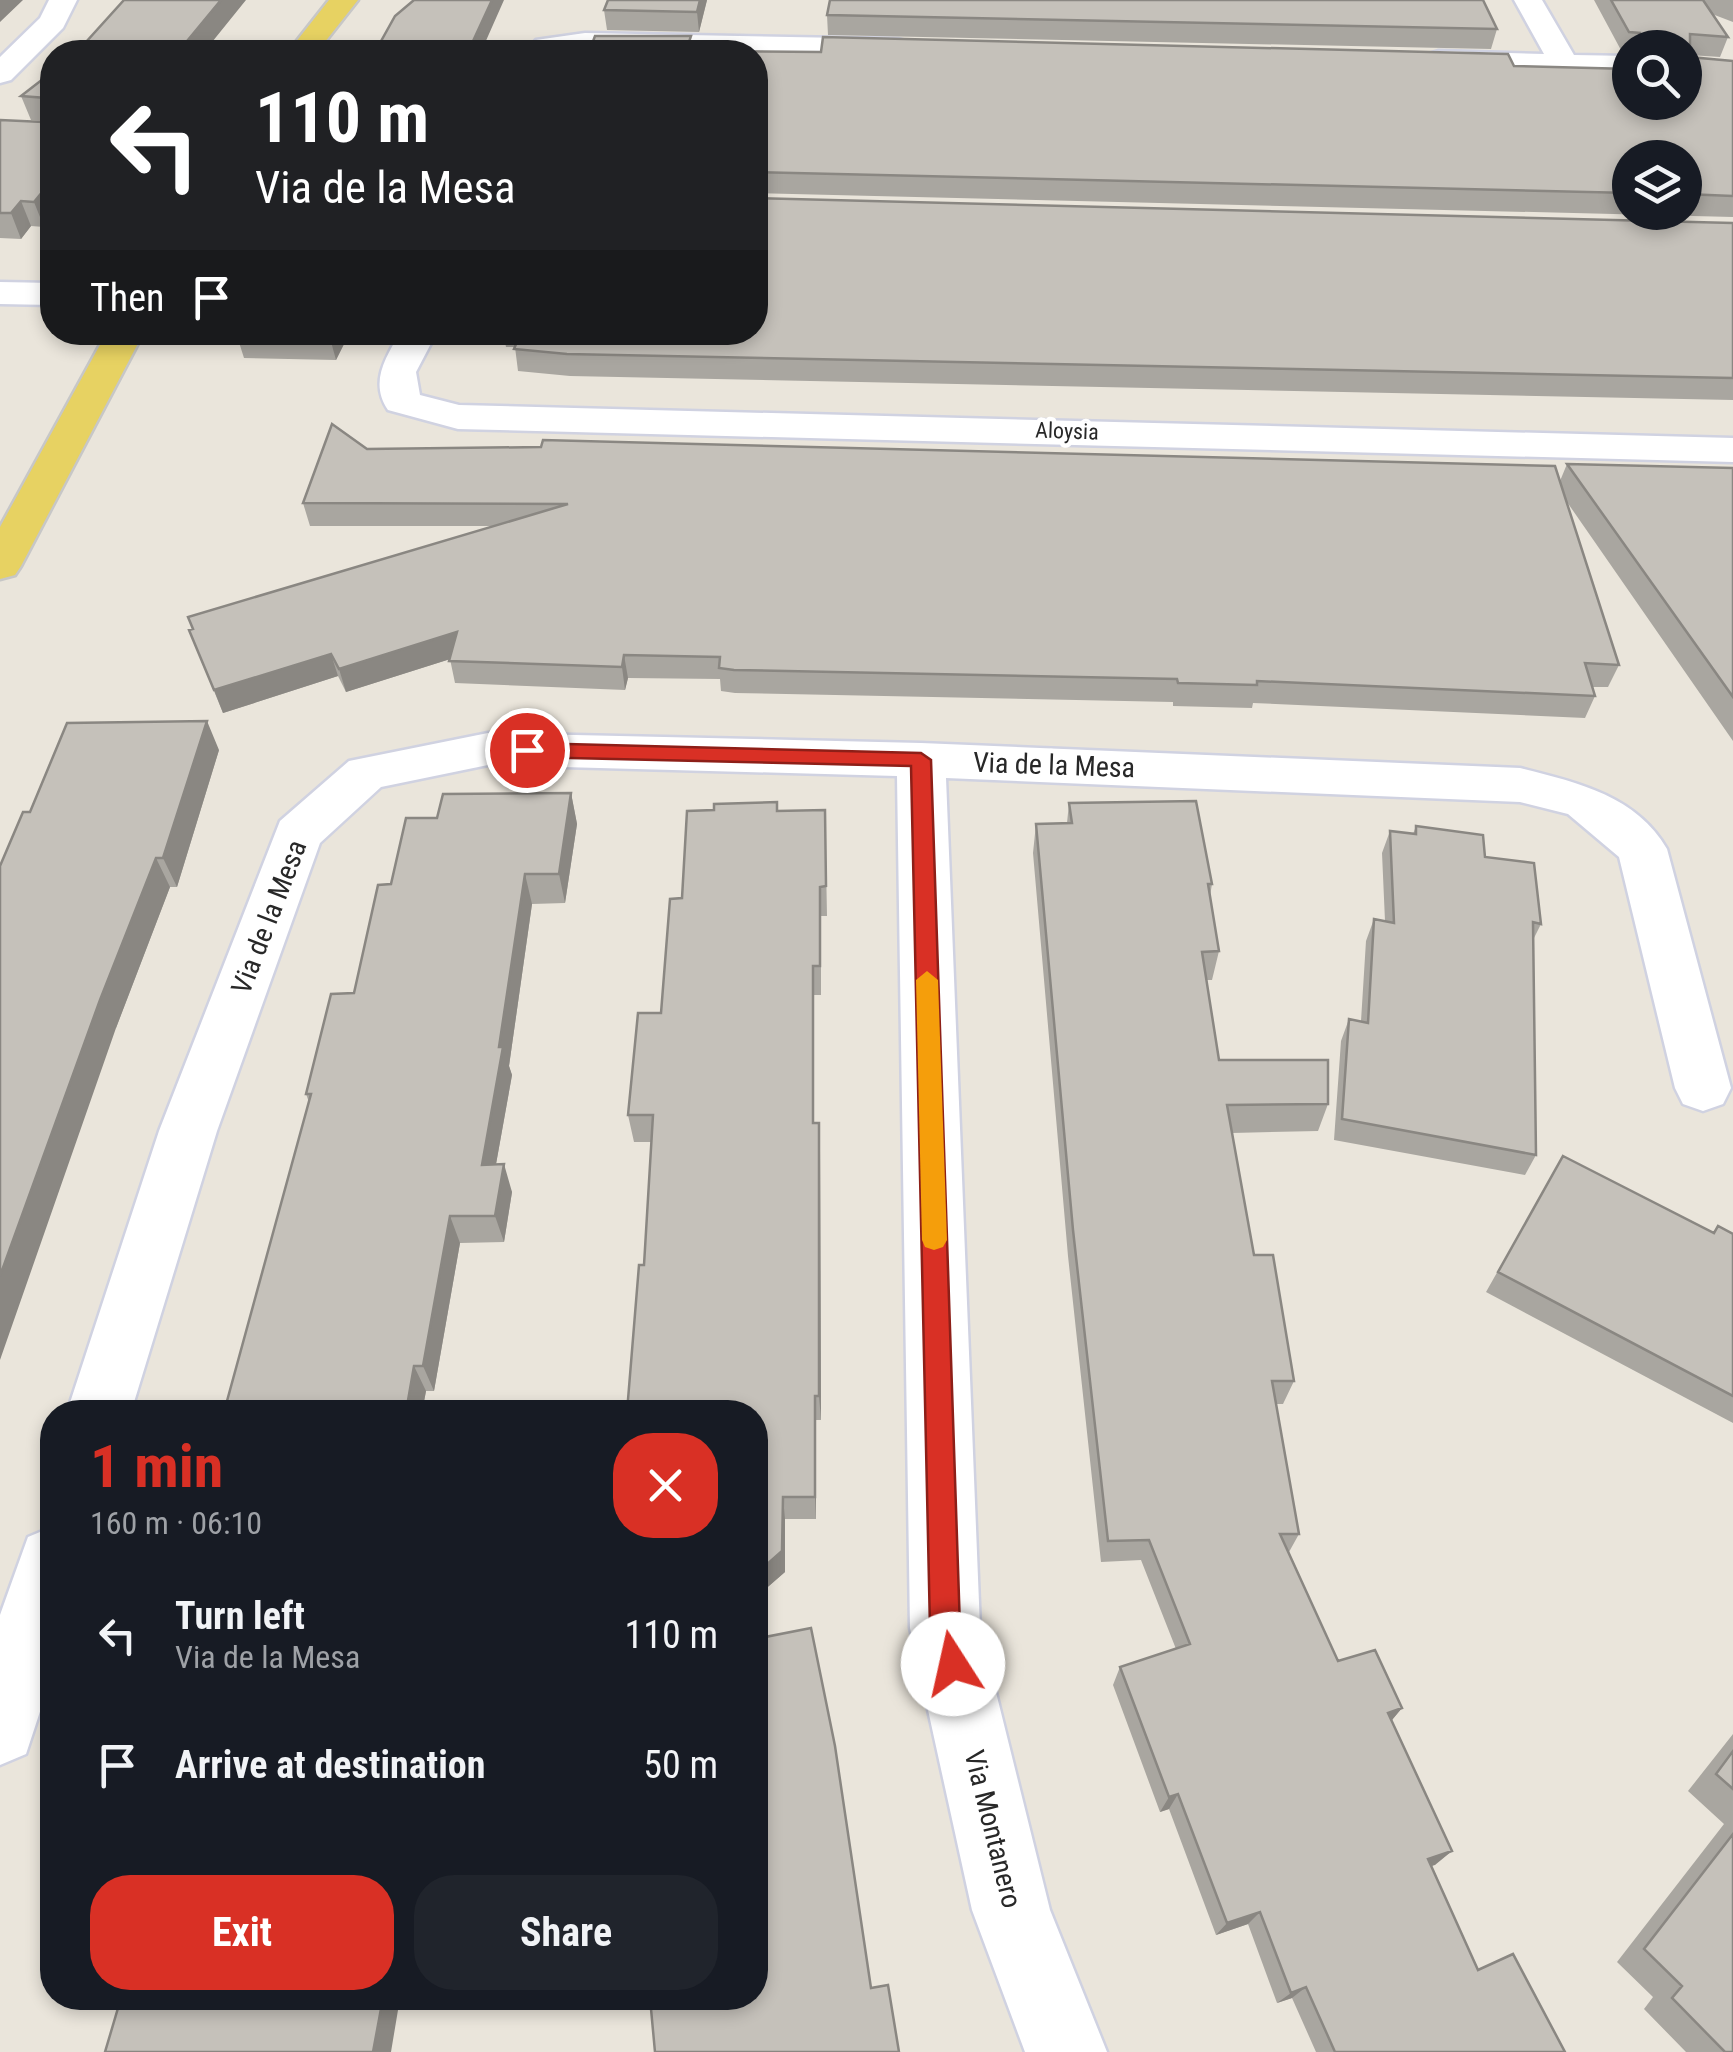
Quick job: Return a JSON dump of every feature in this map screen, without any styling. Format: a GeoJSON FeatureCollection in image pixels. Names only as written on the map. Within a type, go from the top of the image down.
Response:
{"type":"FeatureCollection","features":[{"type":"Feature","properties":{"kind":"main road"},"geometry":{"type":"LineString","coordinates":[[312,40],[344,0]]}},
{"type":"Feature","properties":{"kind":"main road"},"geometry":{"type":"LineString","coordinates":[[0,566],[119,345]]}},
{"type":"Feature","properties":{"kind":"street"},"geometry":{"type":"LineString","coordinates":[[0,74],[53,22],[62,0]]}},
{"type":"Feature","properties":{"kind":"street"},"geometry":{"type":"LineString","coordinates":[[1528,0],[1564,63]]}},
{"type":"Feature","properties":{"kind":"street"},"geometry":{"type":"LineString","coordinates":[[751,40],[756,15]]}},
{"type":"Feature","properties":{"kind":"street"},"geometry":{"type":"LineString","coordinates":[[768,45],[929,49]]}},
{"type":"Feature","properties":{"kind":"street"},"geometry":{"type":"LineString","coordinates":[[1406,60],[1612,64]]}},
{"type":"Feature","properties":{"kind":"street"},"geometry":{"type":"LineString","coordinates":[[0,293],[40,294]]}},
{"type":"Feature","properties":{"kind":"street","name":"Aloysia"},"geometry":{"type":"LineString","coordinates":[[412,345],[397,372],[402,402],[458,416],[1733,450]]}},
{"type":"Feature","properties":{"kind":"street","name":"Via de la Mesa"},"geometry":{"type":"LineString","coordinates":[[103,1400],[188,1131],[298,834],[366,773],[488,749],[921,760],[1520,785],[1584,801],[1642,849],[1703,1088]]}},
{"type":"Feature","properties":{"kind":"street","name":"Via Montanero"},"geometry":{"type":"LineString","coordinates":[[921,760],[945,1628],[1012,1910],[1066,2052]]}},
{"type":"Feature","properties":{"kind":"street"},"geometry":{"type":"LineString","coordinates":[[0,1728],[40,1600]]}},
{"type":"Feature","properties":{"kind":"building"},"geometry":{"type":"Polygon","coordinates":[[[124,0],[221,0],[188,40],[88,40],[124,0]]]}},
{"type":"Feature","properties":{"kind":"building"},"geometry":{"type":"Polygon","coordinates":[[[414,0],[492,0],[474,40],[382,40],[395,16],[414,0]]]}},
{"type":"Feature","properties":{"kind":"building"},"geometry":{"type":"Polygon","coordinates":[[[608,0],[700,0],[697,12],[604,10],[608,0]]]}},
{"type":"Feature","properties":{"kind":"building"},"geometry":{"type":"Polygon","coordinates":[[[830,0],[1483,0],[1497,29],[827,15],[830,0]]]}},
{"type":"Feature","properties":{"kind":"building"},"geometry":{"type":"Polygon","coordinates":[[[1611,0],[1703,0],[1728,37],[1702,35],[1702,30],[1628,30],[1611,0]]]}},
{"type":"Feature","properties":{"kind":"building"},"geometry":{"type":"Polygon","coordinates":[[[595,36],[691,36],[690,40],[594,40],[595,36]]]}},
{"type":"Feature","properties":{"kind":"building"},"geometry":{"type":"Polygon","coordinates":[[[823,37],[1508,54],[1514,66],[1612,69],[1612,120],[1702,120],[1702,58],[1733,61],[1733,196],[1702,195],[1702,140],[1612,140],[1612,193],[768,172],[768,52],[821,52],[823,37]]]}},
{"type":"Feature","properties":{"kind":"building"},"geometry":{"type":"Polygon","coordinates":[[[40,81],[40,98],[21,96],[40,81]]]}},
{"type":"Feature","properties":{"kind":"building"},"geometry":{"type":"Polygon","coordinates":[[[0,120],[40,122],[40,195],[34,202],[21,201],[11,213],[0,213],[0,120]]]}},
{"type":"Feature","properties":{"kind":"building"},"geometry":{"type":"Polygon","coordinates":[[[768,198],[1612,220],[1612,230],[1702,230],[1702,222],[1733,223],[1733,378],[567,354],[514,349],[516,345],[768,345],[768,198]]]}},
{"type":"Feature","properties":{"kind":"building"},"geometry":{"type":"Polygon","coordinates":[[[332,424],[367,449],[541,447],[543,440],[1555,466],[1619,665],[1585,663],[1595,696],[1257,681],[1257,685],[1178,683],[1177,679],[734,670],[719,668],[720,657],[624,655],[622,667],[449,661],[457,632],[339,669],[331,654],[214,690],[189,630],[193,629],[188,617],[568,504],[303,503],[332,424]]]}},
{"type":"Feature","properties":{"kind":"building"},"geometry":{"type":"Polygon","coordinates":[[[1567,464],[1733,468],[1733,697],[1567,464]]]}},
{"type":"Feature","properties":{"kind":"building"},"geometry":{"type":"Polygon","coordinates":[[[207,721],[163,858],[156,858],[100,1000],[0,1276],[0,866],[23,812],[30,812],[67,723],[207,721]]]}},
{"type":"Feature","properties":{"kind":"building"},"geometry":{"type":"Polygon","coordinates":[[[571,793],[559,874],[525,874],[499,1047],[503,1047],[482,1165],[504,1164],[495,1216],[450,1216],[423,1366],[414,1366],[408,1400],[227,1400],[311,1094],[306,1094],[331,994],[354,993],[378,885],[391,884],[406,818],[437,818],[443,794],[571,793]]]}},
{"type":"Feature","properties":{"kind":"building"},"geometry":{"type":"Polygon","coordinates":[[[1196,801],[1212,884],[1208,884],[1219,951],[1202,952],[1219,1060],[1328,1060],[1328,1104],[1227,1105],[1254,1255],[1273,1255],[1294,1381],[1272,1381],[1299,1534],[1280,1534],[1338,1661],[1375,1650],[1402,1708],[1388,1713],[1452,1851],[1428,1859],[1478,1970],[1513,1954],[1565,2052],[1335,2052],[1306,1987],[1291,1993],[1260,1912],[1227,1923],[1178,1794],[1169,1797],[1120,1667],[1190,1644],[1149,1540],[1108,1541],[1073,1230],[1036,824],[1072,823],[1069,803],[1196,801]]]}},
{"type":"Feature","properties":{"kind":"building"},"geometry":{"type":"Polygon","coordinates":[[[777,802],[777,811],[825,810],[826,886],[820,887],[820,966],[813,966],[813,1123],[819,1123],[815,1497],[783,1497],[782,1551],[768,1563],[768,1400],[628,1400],[639,1265],[644,1265],[653,1115],[628,1115],[638,1013],[661,1013],[670,899],[682,898],[687,811],[714,810],[714,804],[777,802]]]}},
{"type":"Feature","properties":{"kind":"building"},"geometry":{"type":"Polygon","coordinates":[[[1416,826],[1483,835],[1485,857],[1534,863],[1541,924],[1533,922],[1536,1155],[1342,1119],[1349,1019],[1368,1023],[1374,919],[1394,923],[1390,831],[1416,834],[1416,826]]]}},
{"type":"Feature","properties":{"kind":"building"},"geometry":{"type":"Polygon","coordinates":[[[1563,1156],[1714,1233],[1718,1226],[1733,1234],[1733,1396],[1498,1272],[1563,1156]]]}},
{"type":"Feature","properties":{"kind":"building"},"geometry":{"type":"Polygon","coordinates":[[[811,1628],[835,1746],[871,1988],[888,1985],[899,2052],[655,2052],[651,2010],[768,2010],[768,1636],[811,1628]]]}},
{"type":"Feature","properties":{"kind":"building"},"geometry":{"type":"Polygon","coordinates":[[[1733,1751],[1733,1789],[1716,1774],[1733,1751]]]}},
{"type":"Feature","properties":{"kind":"building"},"geometry":{"type":"Polygon","coordinates":[[[1733,1834],[1733,2052],[1725,2052],[1672,1998],[1682,1986],[1644,1949],[1733,1834]]]}},
{"type":"Feature","properties":{"kind":"building"},"geometry":{"type":"Polygon","coordinates":[[[117,2010],[381,2010],[373,2052],[105,2052],[117,2010]]]}},
{"type":"Feature","properties":{"kind":"slow traffic"},"geometry":{"type":"LineString","coordinates":[[927,980],[934,1240]]}},
{"type":"Feature","properties":{"kind":"route"},"geometry":{"type":"LineString","coordinates":[[527,750],[921,760],[945,1628],[953,1664]]}}]}
